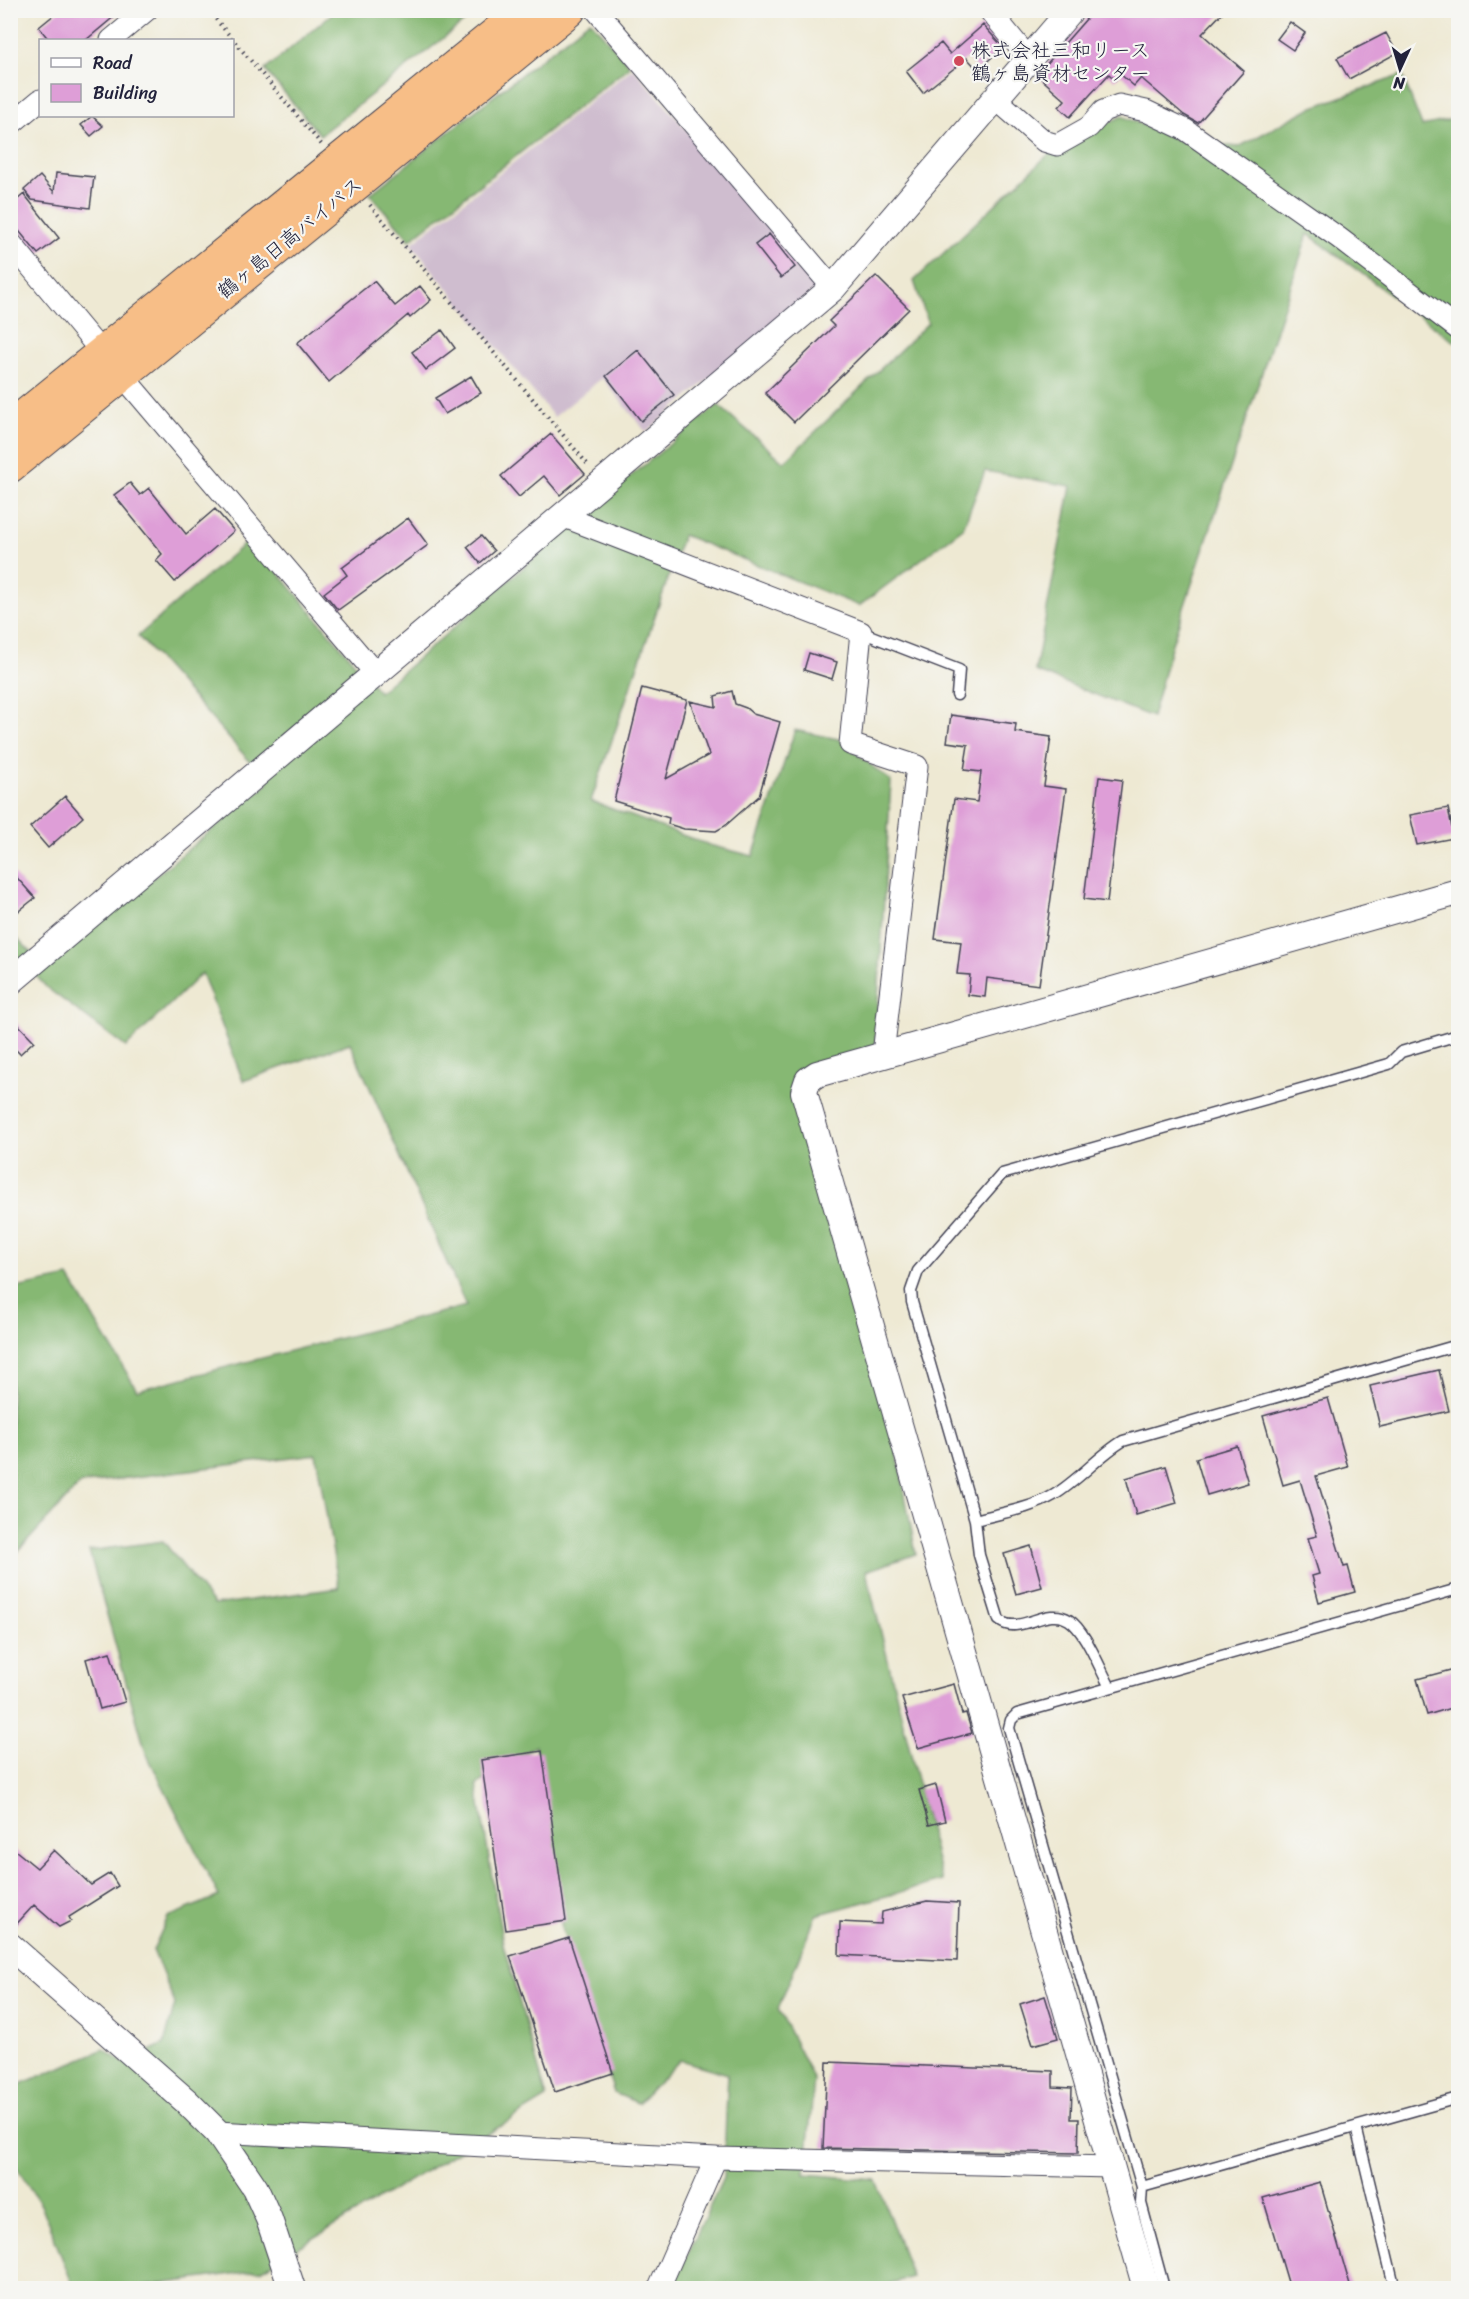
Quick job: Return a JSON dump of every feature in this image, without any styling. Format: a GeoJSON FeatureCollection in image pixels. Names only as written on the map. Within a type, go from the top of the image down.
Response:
{"type":"FeatureCollection","features":[{"type":"Feature","properties":{"kind":"highway","name":"鶴ヶ島日高バイパス"},"geometry":{"type":"LineString","coordinates":[[345,175],[525,10]]}},
{"type":"Feature","properties":{"kind":"highway","name":"鶴ヶ島日高バイパス"},"geometry":{"type":"LineString","coordinates":[[10,466],[112,364],[345,175],[569,10]]}},
{"type":"Feature","properties":{"kind":"highway","name":"鶴ヶ島日高バイパス"},"geometry":{"type":"LineString","coordinates":[[10,429],[112,364]]}},
{"type":"Feature","properties":{"kind":"street"},"geometry":{"type":"LineString","coordinates":[[112,39],[147,10]]}},
{"type":"Feature","properties":{"kind":"street"},"geometry":{"type":"LineString","coordinates":[[596,10],[833,288]]}},
{"type":"Feature","properties":{"kind":"street"},"geometry":{"type":"LineString","coordinates":[[989,10],[1030,60]]}},
{"type":"Feature","properties":{"kind":"street"},"geometry":{"type":"LineString","coordinates":[[10,982],[833,288],[1071,10]]}},
{"type":"Feature","properties":{"kind":"street"},"geometry":{"type":"LineString","coordinates":[[996,99],[1044,141],[1057,145],[1089,127],[1102,111],[1119,105],[1146,111],[1186,130],[1338,238],[1458,329]]}},
{"type":"Feature","properties":{"kind":"street"},"geometry":{"type":"LineString","coordinates":[[10,125],[39,101]]}},
{"type":"Feature","properties":{"kind":"street"},"geometry":{"type":"LineString","coordinates":[[10,242],[375,673]]}},
{"type":"Feature","properties":{"kind":"street"},"geometry":{"type":"LineString","coordinates":[[562,516],[861,632],[850,744],[917,766],[883,1054]]}},
{"type":"Feature","properties":{"kind":"street"},"geometry":{"type":"LineString","coordinates":[[1146,2289],[804,1092],[808,1080],[817,1074],[1458,892]]}},
{"type":"Feature","properties":{"kind":"street"},"geometry":{"type":"LineString","coordinates":[[10,1946],[186,2101],[217,2132],[255,2188],[292,2289]]}},
{"type":"Feature","properties":{"kind":"street"},"geometry":{"type":"LineString","coordinates":[[217,2132],[716,2158],[1112,2167]]}},
{"type":"Feature","properties":{"kind":"street"},"geometry":{"type":"LineString","coordinates":[[659,2289],[716,2158]]}},
{"type":"Feature","properties":{"kind":"lane"},"geometry":{"type":"LineString","coordinates":[[861,632],[959,670],[957,695]]}},
{"type":"Feature","properties":{"kind":"lane"},"geometry":{"type":"LineString","coordinates":[[1110,1687],[1078,1628],[1069,1620],[1051,1615],[1013,1626],[999,1620],[979,1555],[975,1520],[911,1291],[918,1271],[988,1187],[1002,1174],[1015,1168],[1389,1065],[1401,1052],[1458,1035]]}},
{"type":"Feature","properties":{"kind":"lane"},"geometry":{"type":"LineString","coordinates":[[975,1520],[1038,1503],[1055,1494],[1109,1449],[1123,1441],[1458,1345]]}},
{"type":"Feature","properties":{"kind":"lane"},"geometry":{"type":"LineString","coordinates":[[1164,2289],[1141,2203],[1142,2187],[1009,1728],[1011,1720],[1017,1714],[1458,1589]]}},
{"type":"Feature","properties":{"kind":"lane"},"geometry":{"type":"LineString","coordinates":[[1142,2187],[1458,2098]]}},
{"type":"Feature","properties":{"kind":"lane"},"geometry":{"type":"LineString","coordinates":[[1356,2127],[1393,2281]]}},
{"type":"Feature","properties":{"kind":"path"},"geometry":{"type":"LineString","coordinates":[[208,10],[232,39]]}},
{"type":"Feature","properties":{"kind":"path"},"geometry":{"type":"LineString","coordinates":[[234,41],[602,482]]}},
{"type":"Feature","properties":{"kind":"shaded area"},"geometry":{"type":"Polygon","coordinates":[[[633,68],[821,285],[646,432],[602,378],[554,417],[411,244],[633,68]]]}},
{"type":"Feature","properties":{"kind":"green space"},"geometry":{"type":"Polygon","coordinates":[[[335,11],[478,11],[320,135],[265,70],[335,11]]]}},
{"type":"Feature","properties":{"kind":"green space"},"geometry":{"type":"Polygon","coordinates":[[[590,20],[630,66],[410,240],[370,194],[590,20]]]}},
{"type":"Feature","properties":{"kind":"green space"},"geometry":{"type":"Polygon","coordinates":[[[1402,75],[1422,126],[1458,118],[1458,344],[1308,234],[1171,647],[1152,717],[1035,671],[1071,486],[985,471],[963,528],[859,606],[683,535],[591,801],[709,845],[753,856],[795,730],[838,739],[891,781],[875,1050],[797,1077],[894,1436],[916,1554],[866,1571],[942,1881],[816,1915],[778,2009],[814,2080],[805,2174],[876,2180],[912,2277],[875,2288],[672,2288],[723,2178],[728,2074],[680,2060],[638,2103],[614,2093],[562,1929],[535,1746],[477,1785],[503,1944],[547,2098],[261,2270],[132,2288],[74,2288],[41,2205],[11,2159],[11,2088],[104,2049],[124,2063],[164,2044],[175,2004],[153,1950],[168,1917],[219,1896],[146,1753],[89,1551],[163,1541],[214,1605],[339,1588],[316,1454],[80,1484],[11,1559],[11,1289],[69,1277],[137,1390],[466,1306],[350,1043],[243,1081],[202,973],[126,1047],[47,988],[21,959],[11,967],[11,933],[46,966],[269,783],[138,636],[250,539],[379,692],[616,488],[718,405],[784,462],[928,323],[914,281],[1051,152],[1122,116],[1180,141],[1239,147],[1308,109],[1402,75]]]}},
{"type":"Feature","properties":{"kind":"building"},"geometry":{"type":"Polygon","coordinates":[[[60,10],[122,10],[87,39],[48,39],[39,27],[60,10]]]}},
{"type":"Feature","properties":{"kind":"building"},"geometry":{"type":"Polygon","coordinates":[[[1094,10],[1225,10],[1202,34],[1244,71],[1198,123],[1184,115],[1141,78],[1134,86],[1120,74],[1115,80],[1109,74],[1070,117],[1059,107],[1065,100],[1037,75],[1094,10]]]}},
{"type":"Feature","properties":{"kind":"building"},"geometry":{"type":"Polygon","coordinates":[[[1290,22],[1305,33],[1293,50],[1277,39],[1290,22]]]}},
{"type":"Feature","properties":{"kind":"building"},"geometry":{"type":"Polygon","coordinates":[[[983,25],[1003,47],[978,70],[967,58],[923,93],[906,71],[941,43],[950,54],[983,25]]]}},
{"type":"Feature","properties":{"kind":"building"},"geometry":{"type":"Polygon","coordinates":[[[1386,33],[1397,53],[1349,79],[1337,58],[1386,33]]]}},
{"type":"Feature","properties":{"kind":"building"},"geometry":{"type":"Polygon","coordinates":[[[93,117],[103,126],[91,136],[81,125],[93,117]]]}},
{"type":"Feature","properties":{"kind":"building"},"geometry":{"type":"Polygon","coordinates":[[[56,173],[94,177],[90,208],[32,200],[24,190],[40,176],[54,192],[56,173]]]}},
{"type":"Feature","properties":{"kind":"building"},"geometry":{"type":"Polygon","coordinates":[[[24,194],[59,238],[38,254],[10,220],[10,206],[24,194]]]}},
{"type":"Feature","properties":{"kind":"building"},"geometry":{"type":"Polygon","coordinates":[[[769,234],[795,267],[781,278],[755,245],[769,234]]]}},
{"type":"Feature","properties":{"kind":"building"},"geometry":{"type":"Polygon","coordinates":[[[876,276],[909,309],[794,422],[765,393],[834,326],[829,321],[876,276]]]}},
{"type":"Feature","properties":{"kind":"building"},"geometry":{"type":"Polygon","coordinates":[[[374,281],[395,306],[420,286],[431,300],[410,318],[408,315],[329,382],[297,343],[374,281]]]}},
{"type":"Feature","properties":{"kind":"building"},"geometry":{"type":"Polygon","coordinates":[[[442,330],[455,348],[426,370],[412,352],[442,330]]]}},
{"type":"Feature","properties":{"kind":"building"},"geometry":{"type":"Polygon","coordinates":[[[638,350],[674,395],[641,421],[606,376],[638,350]]]}},
{"type":"Feature","properties":{"kind":"building"},"geometry":{"type":"Polygon","coordinates":[[[471,376],[481,393],[445,414],[435,398],[471,376]]]}},
{"type":"Feature","properties":{"kind":"building"},"geometry":{"type":"Polygon","coordinates":[[[551,434],[585,474],[560,495],[544,476],[519,497],[501,476],[551,434]]]}},
{"type":"Feature","properties":{"kind":"building"},"geometry":{"type":"Polygon","coordinates":[[[130,483],[140,495],[149,488],[186,534],[215,509],[234,531],[175,582],[156,560],[162,554],[114,495],[130,483]]]}},
{"type":"Feature","properties":{"kind":"building"},"geometry":{"type":"Polygon","coordinates":[[[408,518],[428,545],[338,610],[324,593],[347,575],[342,568],[408,518]]]}},
{"type":"Feature","properties":{"kind":"building"},"geometry":{"type":"Polygon","coordinates":[[[481,536],[494,551],[480,563],[467,547],[481,536]]]}},
{"type":"Feature","properties":{"kind":"building"},"geometry":{"type":"Polygon","coordinates":[[[809,653],[837,662],[832,679],[804,670],[809,653]]]}},
{"type":"Feature","properties":{"kind":"building"},"geometry":{"type":"Polygon","coordinates":[[[642,688],[687,700],[666,779],[709,755],[690,701],[716,707],[715,696],[732,691],[735,704],[746,708],[753,714],[780,722],[759,796],[725,826],[716,831],[684,829],[668,824],[669,818],[614,801],[642,688]]]}},
{"type":"Feature","properties":{"kind":"building"},"geometry":{"type":"Polygon","coordinates":[[[951,715],[1016,724],[1015,732],[1051,737],[1044,786],[1066,789],[1039,985],[987,978],[985,997],[968,995],[970,975],[957,974],[961,942],[935,939],[954,799],[977,802],[981,772],[964,770],[968,745],[947,742],[951,715]]]}},
{"type":"Feature","properties":{"kind":"building"},"geometry":{"type":"Polygon","coordinates":[[[1099,777],[1122,780],[1107,902],[1084,899],[1099,777]]]}},
{"type":"Feature","properties":{"kind":"building"},"geometry":{"type":"Polygon","coordinates":[[[65,796],[83,817],[48,848],[30,827],[65,796]]]}},
{"type":"Feature","properties":{"kind":"building"},"geometry":{"type":"Polygon","coordinates":[[[1448,808],[1454,838],[1417,845],[1410,815],[1448,808]]]}},
{"type":"Feature","properties":{"kind":"building"},"geometry":{"type":"Polygon","coordinates":[[[10,870],[35,898],[10,918],[10,870]]]}},
{"type":"Feature","properties":{"kind":"building"},"geometry":{"type":"Polygon","coordinates":[[[10,1016],[34,1041],[20,1054],[10,1044],[10,1016]]]}},
{"type":"Feature","properties":{"kind":"building"},"geometry":{"type":"Polygon","coordinates":[[[1439,1370],[1449,1411],[1380,1427],[1370,1386],[1439,1370]]]}},
{"type":"Feature","properties":{"kind":"building"},"geometry":{"type":"Polygon","coordinates":[[[1328,1398],[1348,1467],[1316,1476],[1344,1567],[1348,1566],[1355,1592],[1319,1602],[1312,1576],[1319,1574],[1308,1538],[1317,1536],[1300,1480],[1283,1485],[1263,1416],[1328,1398]]]}},
{"type":"Feature","properties":{"kind":"building"},"geometry":{"type":"Polygon","coordinates":[[[1237,1446],[1248,1483],[1207,1495],[1196,1458],[1237,1446]]]}},
{"type":"Feature","properties":{"kind":"building"},"geometry":{"type":"Polygon","coordinates":[[[1166,1466],[1177,1503],[1136,1515],[1126,1478],[1166,1466]]]}},
{"type":"Feature","properties":{"kind":"building"},"geometry":{"type":"Polygon","coordinates":[[[1031,1546],[1042,1587],[1016,1594],[1004,1554],[1031,1546]]]}},
{"type":"Feature","properties":{"kind":"building"},"geometry":{"type":"Polygon","coordinates":[[[110,1652],[125,1702],[100,1709],[86,1659],[110,1652]]]}},
{"type":"Feature","properties":{"kind":"building"},"geometry":{"type":"Polygon","coordinates":[[[1458,1668],[1458,1706],[1427,1715],[1417,1679],[1458,1668]]]}},
{"type":"Feature","properties":{"kind":"building"},"geometry":{"type":"Polygon","coordinates":[[[954,1684],[962,1714],[966,1713],[972,1733],[918,1748],[902,1698],[954,1684]]]}},
{"type":"Feature","properties":{"kind":"building"},"geometry":{"type":"Polygon","coordinates":[[[542,1751],[566,1921],[506,1930],[481,1760],[542,1751]]]}},
{"type":"Feature","properties":{"kind":"building"},"geometry":{"type":"Polygon","coordinates":[[[936,1785],[945,1821],[929,1825],[919,1790],[936,1785]]]}},
{"type":"Feature","properties":{"kind":"building"},"geometry":{"type":"Polygon","coordinates":[[[10,1846],[37,1868],[54,1850],[91,1885],[110,1873],[118,1886],[69,1917],[71,1921],[59,1927],[34,1905],[10,1931],[10,1846]]]}},
{"type":"Feature","properties":{"kind":"building"},"geometry":{"type":"Polygon","coordinates":[[[927,1901],[959,1903],[957,1961],[839,1955],[840,1922],[881,1924],[882,1912],[927,1901]]]}},
{"type":"Feature","properties":{"kind":"building"},"geometry":{"type":"Polygon","coordinates":[[[569,1938],[613,2073],[555,2092],[510,1956],[569,1938]]]}},
{"type":"Feature","properties":{"kind":"building"},"geometry":{"type":"Polygon","coordinates":[[[1045,1996],[1058,2038],[1033,2045],[1020,2004],[1045,1996]]]}},
{"type":"Feature","properties":{"kind":"building"},"geometry":{"type":"Polygon","coordinates":[[[827,2062],[1053,2071],[1053,2087],[1072,2088],[1071,2119],[1079,2119],[1078,2153],[823,2148],[827,2062]]]}},
{"type":"Feature","properties":{"kind":"building"},"geometry":{"type":"Polygon","coordinates":[[[1320,2182],[1351,2289],[1290,2289],[1263,2198],[1320,2182]]]}},
{"type":"Feature","properties":{"kind":"place","name":"株式会社三和リース 鶴ヶ島資材センター"},"geometry":{"type":"Point","coordinates":[959,61]}}]}
